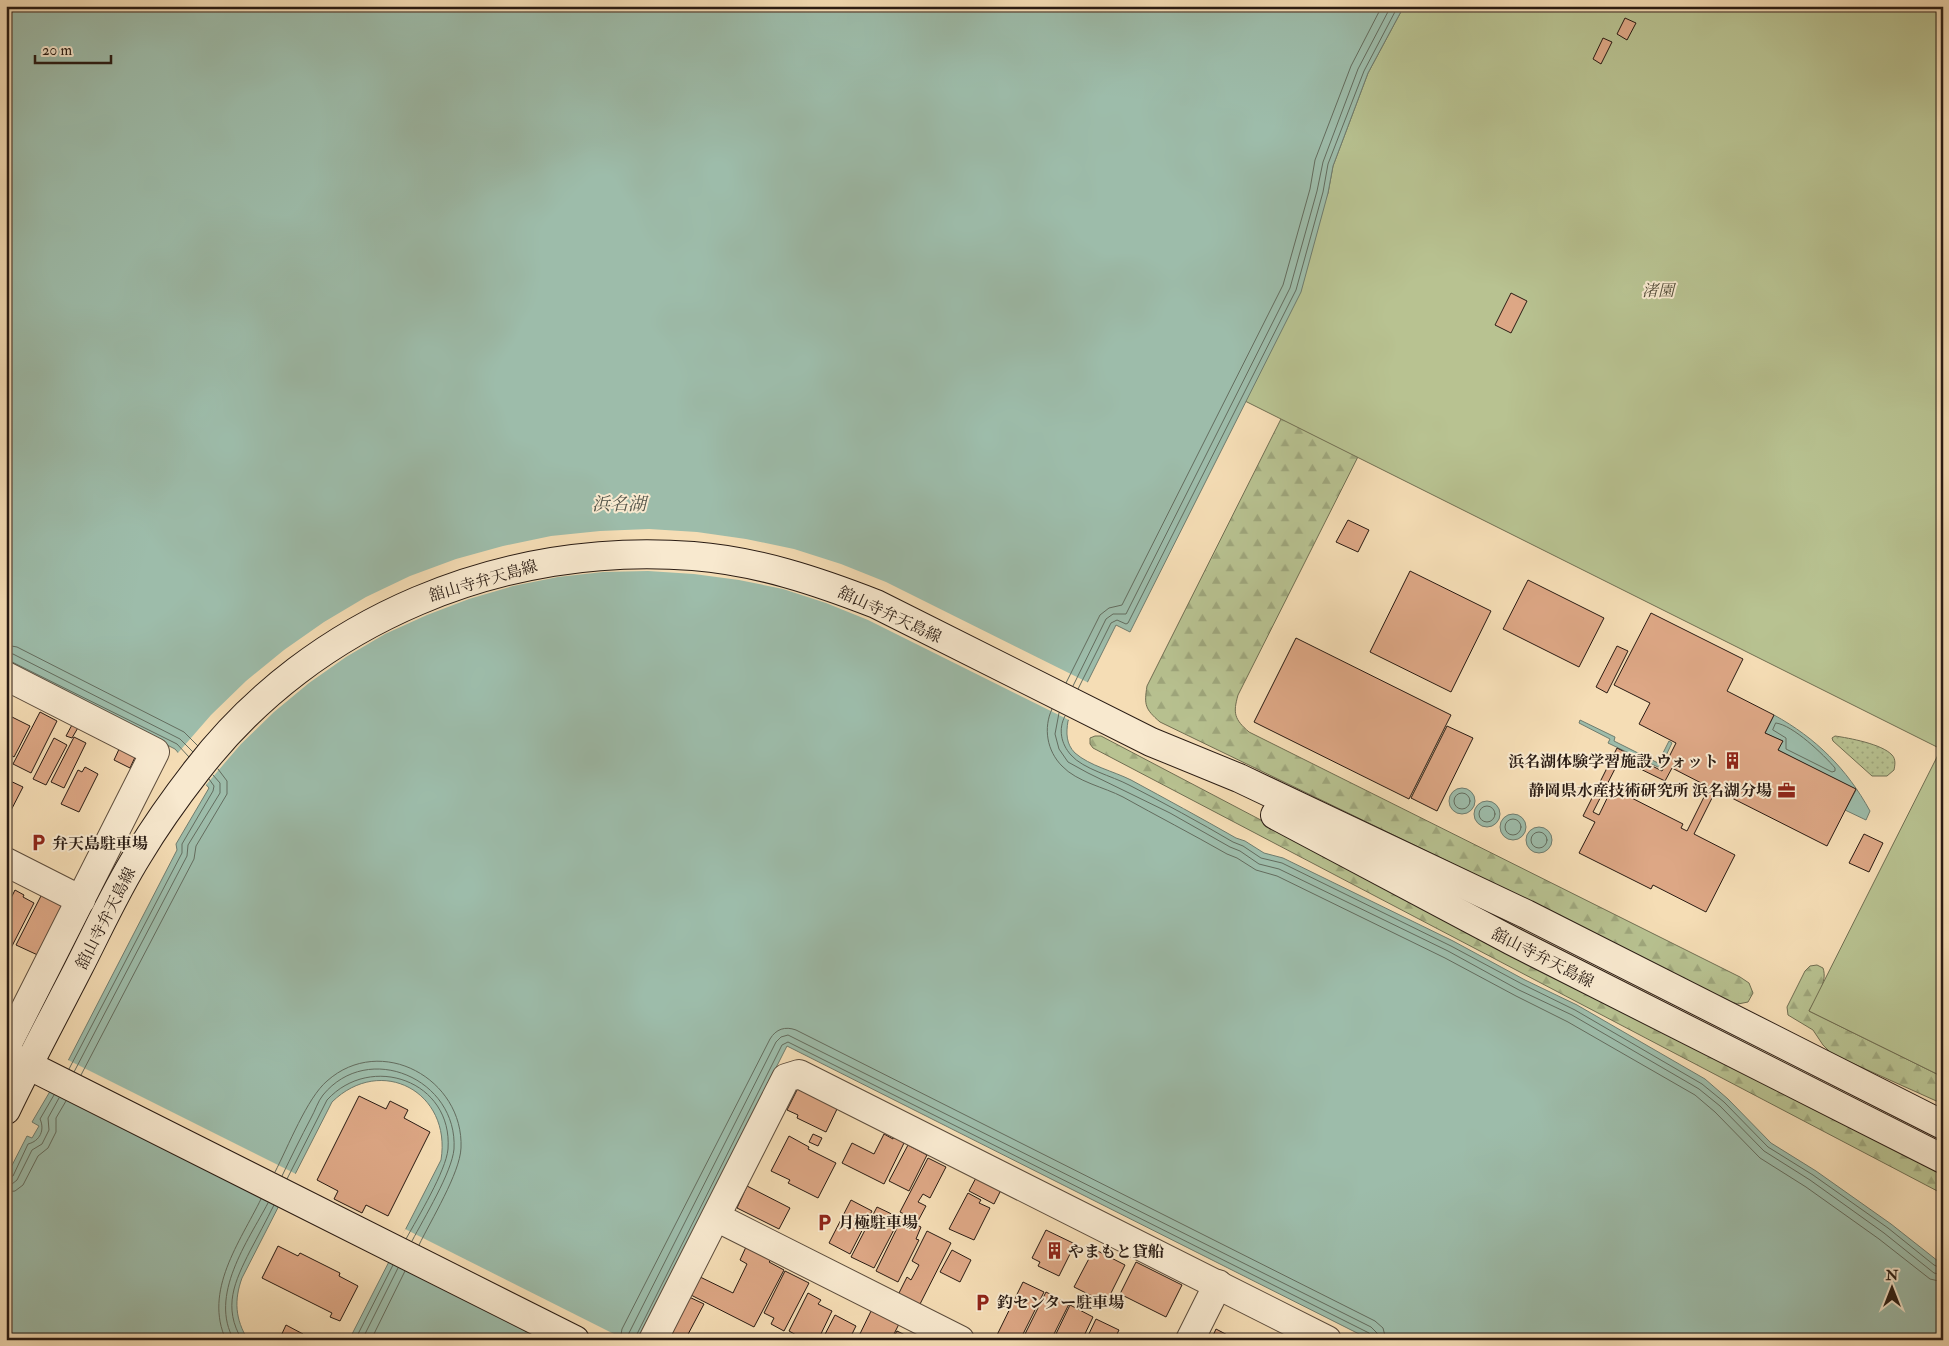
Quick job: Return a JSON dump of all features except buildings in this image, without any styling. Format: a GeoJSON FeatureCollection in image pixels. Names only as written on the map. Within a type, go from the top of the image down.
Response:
{"type":"FeatureCollection","features":[{"type":"Feature","properties":{"kind":"main road","name":"舘山寺弁天島線"},"geometry":{"type":"LineString","coordinates":[[6,1110],[18,1060],[137,856],[191,776],[229,732],[263,699],[298,669],[337,642],[377,619],[420,599],[464,582],[546,562],[602,556],[648,554],[695,556],[788,573],[876,604],[1151,742],[1232,792],[1512,941],[1943,1159]]}},
{"type":"Feature","properties":{"kind":"main road"},"geometry":{"type":"LineString","coordinates":[[6,676],[155,752],[82,900],[6,1047]]}},
{"type":"Feature","properties":{"kind":"main road","name":"舘山寺弁天島線"},"geometry":{"type":"LineString","coordinates":[[1151,742],[1240,778],[1526,914],[1943,1125]]}},
{"type":"Feature","properties":{"kind":"main road"},"geometry":{"type":"LineString","coordinates":[[6,862],[82,900]]}},
{"type":"Feature","properties":{"kind":"main road"},"geometry":{"type":"LineString","coordinates":[[18,1060],[575,1340]]}},
{"type":"Feature","properties":{"kind":"main road"},"geometry":{"type":"LineString","coordinates":[[654,1340],[786,1078],[799,1074],[1327,1340]]}},
{"type":"Feature","properties":{"kind":"main road"},"geometry":{"type":"LineString","coordinates":[[716,1217],[960,1340]]}},
{"type":"Feature","properties":{"kind":"main road"},"geometry":{"type":"LineString","coordinates":[[1190,1340],[1218,1284]]}},
{"type":"Feature","properties":{"kind":"green space","name":"渚園"},"geometry":{"type":"Polygon","coordinates":[[[1404,6],[1943,6],[1943,1077],[1809,1011],[1941,749],[1245,401],[1328,193],[1333,166],[1368,73],[1404,6]]]}},
{"type":"Feature","properties":{"kind":"green space"},"geometry":{"type":"Polygon","coordinates":[[[1585,6],[1238,695],[1235,711],[1240,723],[1249,732],[1740,977],[1749,983],[1753,993],[1748,1002],[1738,1004],[1728,1001],[1532,902],[1160,722],[1151,714],[1146,702],[1147,686],[1289,403],[1585,6]]]}},
{"type":"Feature","properties":{"kind":"green space"},"geometry":{"type":"Polygon","coordinates":[[[1101,736],[1508,950],[1943,1170],[1943,1194],[1093,748],[1090,744],[1090,738],[1101,736]]]}},
{"type":"Feature","properties":{"kind":"green space"},"geometry":{"type":"Polygon","coordinates":[[[1835,736],[1865,742],[1887,751],[1894,758],[1894,770],[1887,776],[1872,776],[1833,741],[1832,738],[1835,736]]]}},
{"type":"Feature","properties":{"kind":"green space"},"geometry":{"type":"Polygon","coordinates":[[[1817,965],[1823,968],[1824,979],[1809,1011],[1943,1077],[1943,1104],[1832,1054],[1813,1030],[1788,1015],[1787,1007],[1805,971],[1810,966],[1817,965]]]}},
{"type":"Feature","properties":{"kind":"water","name":"浜名湖"},"geometry":{"type":"Polygon","coordinates":[[[6,6],[1404,6],[1368,73],[1333,166],[1328,193],[1301,292],[1130,632],[1116,625],[1068,721],[1068,742],[1075,753],[1081,758],[1131,780],[1264,853],[1283,858],[1453,941],[1525,980],[1577,1005],[1705,1079],[1728,1099],[1771,1143],[1816,1171],[1891,1224],[1943,1265],[1943,1340],[1371,1340],[787,1046],[638,1340],[349,1340],[441,1160],[441,1136],[436,1116],[424,1099],[409,1088],[391,1081],[371,1081],[351,1088],[332,1102],[242,1278],[239,1286],[237,1309],[240,1325],[248,1340],[6,1340],[6,1177],[27,1136],[32,1138],[39,1126],[32,1122],[69,1059],[177,850],[176,844],[209,788],[175,749],[6,663],[6,6]]]}},
{"type":"Feature","properties":{"kind":"water"},"geometry":{"type":"Polygon","coordinates":[[[1774,715],[1817,744],[1841,768],[1861,796],[1870,811],[1866,820],[1845,810],[1856,790],[1778,750],[1782,741],[1765,733],[1774,715]]]}},
{"type":"Feature","properties":{"kind":"water"},"geometry":{"type":"Polygon","coordinates":[[[1580,720],[1615,737],[1614,741],[1658,763],[1669,741],[1672,743],[1660,768],[1608,743],[1610,739],[1579,723],[1580,720]]]}},
{"type":"Feature","properties":{"kind":"water"},"geometry":{"type":"Polygon","coordinates":[[[1462,788],[1471,792],[1475,801],[1471,810],[1462,814],[1453,810],[1449,801],[1453,792],[1462,788]]]}},
{"type":"Feature","properties":{"kind":"water"},"geometry":{"type":"Polygon","coordinates":[[[1487,801],[1496,805],[1500,814],[1496,823],[1487,827],[1478,823],[1474,814],[1478,805],[1487,801]]]}},
{"type":"Feature","properties":{"kind":"water"},"geometry":{"type":"Polygon","coordinates":[[[1513,814],[1522,818],[1526,827],[1522,836],[1513,840],[1504,836],[1500,827],[1504,818],[1513,814]]]}},
{"type":"Feature","properties":{"kind":"water"},"geometry":{"type":"Polygon","coordinates":[[[1539,827],[1548,831],[1552,840],[1548,849],[1539,853],[1530,849],[1526,840],[1530,831],[1539,827]]]}},
{"type":"Feature","properties":{"kind":"pier"},"geometry":{"type":"Polygon","coordinates":[[[649,529],[697,532],[746,539],[794,549],[841,564],[886,582],[1089,683],[1071,721],[868,620],[826,603],[783,589],[739,580],[694,574],[648,571],[603,572],[558,577],[513,586],[469,599],[385,634],[346,657],[309,683],[274,712],[241,744],[205,786],[177,754],[211,715],[246,681],[284,650],[324,622],[366,597],[410,576],[456,559],[503,546],[551,536],[649,529]]]}},
{"type":"Feature","properties":{"kind":"pier"},"geometry":{"type":"Polygon","coordinates":[[[66,1059],[298,1175],[281,1207],[48,1090],[66,1059]]]}},
{"type":"Feature","properties":{"kind":"pier"},"geometry":{"type":"Polygon","coordinates":[[[405,1229],[626,1340],[546,1340],[388,1261],[405,1229]]]}},
{"type":"Feature","properties":{"kind":"place","name":"浜名湖体験学習施設 ウォット"},"geometry":{"type":"Point","coordinates":[1733,761]}},
{"type":"Feature","properties":{"kind":"place","name":"静岡県水産技術研究所 浜名湖分場"},"geometry":{"type":"Point","coordinates":[1786,790]}},
{"type":"Feature","properties":{"kind":"place","name":"弁天島駐車場"},"geometry":{"type":"Point","coordinates":[38,843]}},
{"type":"Feature","properties":{"kind":"place","name":"月極駐車場"},"geometry":{"type":"Point","coordinates":[824,1222]}},
{"type":"Feature","properties":{"kind":"place","name":"やまもと貸船"},"geometry":{"type":"Point","coordinates":[1054,1251]}},
{"type":"Feature","properties":{"kind":"place","name":"釣センター駐車場"},"geometry":{"type":"Point","coordinates":[983,1302]}}]}
